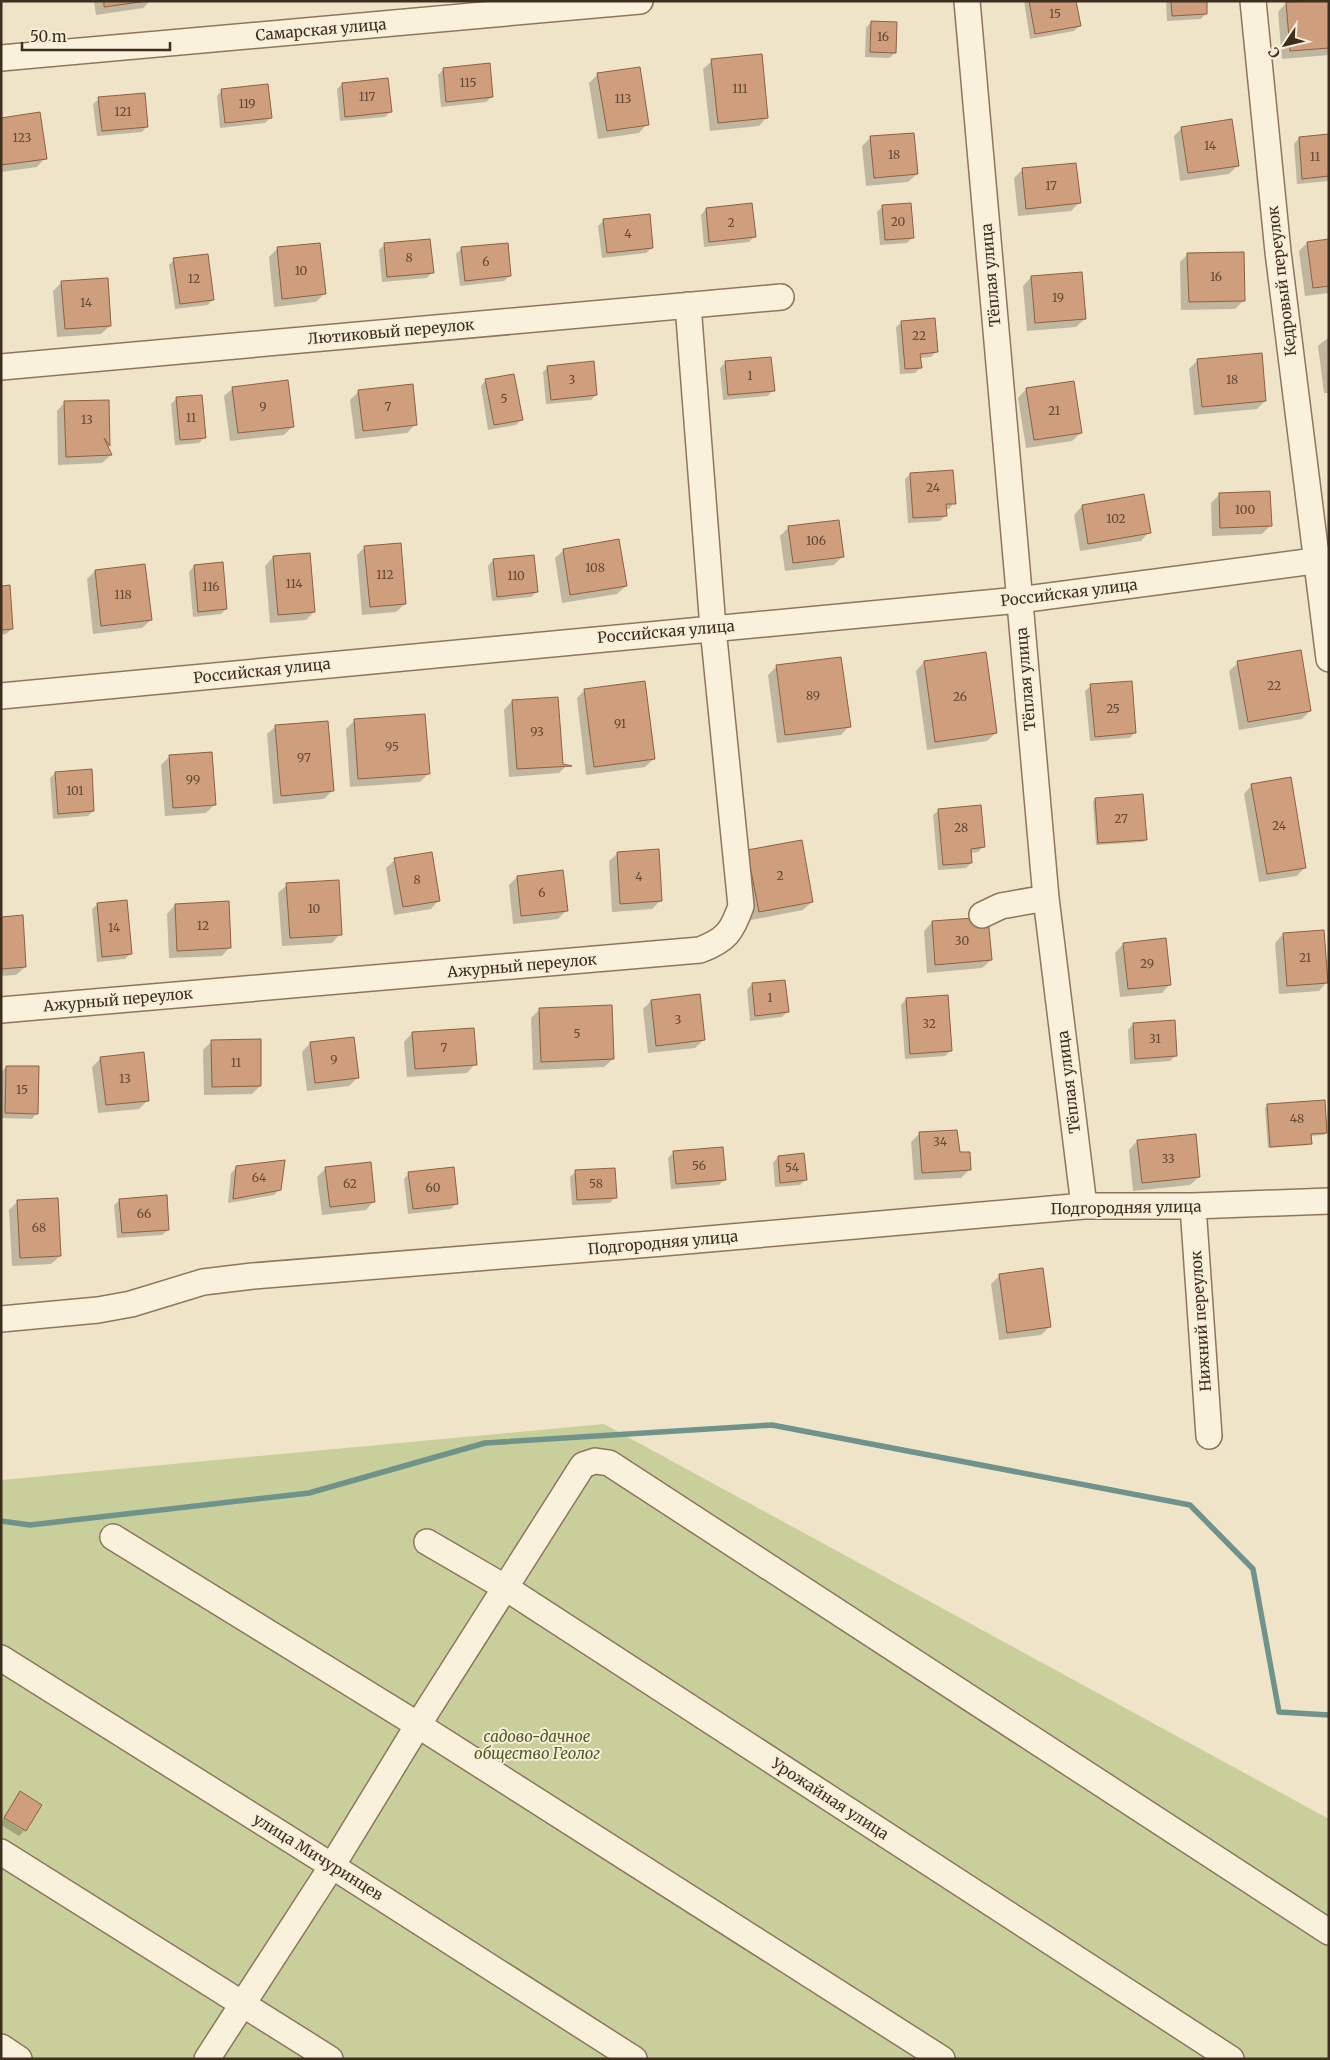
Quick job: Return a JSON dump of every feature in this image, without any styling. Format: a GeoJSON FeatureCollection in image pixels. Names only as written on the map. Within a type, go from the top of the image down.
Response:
{"type":"FeatureCollection","features":[{"type":"Feature","properties":{"kind":"street","name":"Самарская улица"},"geometry":{"type":"LineString","coordinates":[[1,58],[640,1]]}},
{"type":"Feature","properties":{"kind":"street","name":"Тёплая улица"},"geometry":{"type":"LineString","coordinates":[[967,1],[1046,898],[1084,1206]]}},
{"type":"Feature","properties":{"kind":"street","name":"Кедровый переулок"},"geometry":{"type":"LineString","coordinates":[[1253,1],[1278,252],[1323,560],[1329,659]]}},
{"type":"Feature","properties":{"kind":"street","name":"Лютиковый переулок"},"geometry":{"type":"LineString","coordinates":[[1,367],[781,297]]}},
{"type":"Feature","properties":{"kind":"street","name":"Ажурный переулок"},"geometry":{"type":"LineString","coordinates":[[1,1010],[700,950],[716,944],[728,935],[741,906],[713,628],[688,305]]}},
{"type":"Feature","properties":{"kind":"street","name":"Российская улица"},"geometry":{"type":"LineString","coordinates":[[1,696],[1019,600],[1323,560]]}},
{"type":"Feature","properties":{"kind":"street"},"geometry":{"type":"LineString","coordinates":[[982,915],[1002,906],[1046,898]]}},
{"type":"Feature","properties":{"kind":"street","name":"Подгородняя улица"},"geometry":{"type":"LineString","coordinates":[[1,1318],[98,1310],[131,1304],[203,1282],[253,1276],[663,1243],[1084,1206],[1193,1206],[1329,1201]]}},
{"type":"Feature","properties":{"kind":"street","name":"Нижний переулок"},"geometry":{"type":"LineString","coordinates":[[1193,1206],[1209,1436]]}},
{"type":"Feature","properties":{"kind":"street"},"geometry":{"type":"LineString","coordinates":[[206,2059],[332,1866],[418,1725],[583,1465],[595,1460],[609,1463],[1329,1932]]}},
{"type":"Feature","properties":{"kind":"street"},"geometry":{"type":"LineString","coordinates":[[113,1537],[418,1725],[942,2059]]}},
{"type":"Feature","properties":{"kind":"street","name":"Урожайная улица"},"geometry":{"type":"LineString","coordinates":[[427,1542],[506,1588],[1232,2059]]}},
{"type":"Feature","properties":{"kind":"street","name":"улица Мичуринцев"},"geometry":{"type":"LineString","coordinates":[[1,1658],[634,2059]]}},
{"type":"Feature","properties":{"kind":"street"},"geometry":{"type":"LineString","coordinates":[[1,1852],[330,2059]]}},
{"type":"Feature","properties":{"kind":"street"},"geometry":{"type":"LineString","coordinates":[[1,2048],[19,2059]]}},
{"type":"Feature","properties":{"kind":"green space","name":"садово-дачное общество Геолог"},"geometry":{"type":"Polygon","coordinates":[[[604,1424],[1329,1819],[1329,2059],[1,2059],[1,1480],[604,1424]]]}},
{"type":"Feature","properties":{"kind":"building"},"geometry":{"type":"Polygon","coordinates":[[[104,1],[147,1],[104,7],[104,1]]]}},
{"type":"Feature","properties":{"kind":"building"},"geometry":{"type":"Polygon","coordinates":[[[1029,1],[1076,1],[1081,26],[1035,34],[1029,1]]]}},
{"type":"Feature","properties":{"kind":"building"},"geometry":{"type":"Polygon","coordinates":[[[1171,1],[1207,1],[1207,14],[1172,16],[1171,1]]]}},
{"type":"Feature","properties":{"kind":"building"},"geometry":{"type":"Polygon","coordinates":[[[1329,1],[1329,48],[1290,51],[1286,2],[1329,1]]]}},
{"type":"Feature","properties":{"kind":"building"},"geometry":{"type":"Polygon","coordinates":[[[871,21],[897,22],[896,53],[870,52],[871,21]]]}},
{"type":"Feature","properties":{"kind":"building"},"geometry":{"type":"Polygon","coordinates":[[[762,54],[768,118],[718,123],[711,59],[762,54]]]}},
{"type":"Feature","properties":{"kind":"building"},"geometry":{"type":"Polygon","coordinates":[[[490,63],[493,97],[446,102],[443,68],[490,63]]]}},
{"type":"Feature","properties":{"kind":"building"},"geometry":{"type":"Polygon","coordinates":[[[640,67],[649,125],[607,131],[597,73],[640,67]]]}},
{"type":"Feature","properties":{"kind":"building"},"geometry":{"type":"Polygon","coordinates":[[[388,78],[392,112],[345,117],[342,83],[388,78]]]}},
{"type":"Feature","properties":{"kind":"building"},"geometry":{"type":"Polygon","coordinates":[[[268,84],[272,118],[225,123],[221,89],[268,84]]]}},
{"type":"Feature","properties":{"kind":"building"},"geometry":{"type":"Polygon","coordinates":[[[145,93],[148,127],[102,131],[98,97],[145,93]]]}},
{"type":"Feature","properties":{"kind":"building"},"geometry":{"type":"Polygon","coordinates":[[[40,112],[47,159],[1,165],[1,118],[40,112]]]}},
{"type":"Feature","properties":{"kind":"building"},"geometry":{"type":"Polygon","coordinates":[[[1232,119],[1239,166],[1188,173],[1181,127],[1232,119]]]}},
{"type":"Feature","properties":{"kind":"building"},"geometry":{"type":"Polygon","coordinates":[[[914,133],[918,174],[874,178],[870,136],[914,133]]]}},
{"type":"Feature","properties":{"kind":"building"},"geometry":{"type":"Polygon","coordinates":[[[1329,134],[1329,176],[1302,179],[1299,137],[1329,134]]]}},
{"type":"Feature","properties":{"kind":"building"},"geometry":{"type":"Polygon","coordinates":[[[1076,163],[1081,203],[1026,209],[1022,168],[1076,163]]]}},
{"type":"Feature","properties":{"kind":"building"},"geometry":{"type":"Polygon","coordinates":[[[752,203],[756,237],[709,242],[706,208],[752,203]]]}},
{"type":"Feature","properties":{"kind":"building"},"geometry":{"type":"Polygon","coordinates":[[[911,203],[914,238],[885,240],[882,205],[911,203]]]}},
{"type":"Feature","properties":{"kind":"building"},"geometry":{"type":"Polygon","coordinates":[[[650,214],[653,248],[607,253],[603,219],[650,214]]]}},
{"type":"Feature","properties":{"kind":"building"},"geometry":{"type":"Polygon","coordinates":[[[430,239],[434,273],[387,277],[384,243],[430,239]]]}},
{"type":"Feature","properties":{"kind":"building"},"geometry":{"type":"Polygon","coordinates":[[[1329,239],[1329,286],[1313,288],[1307,242],[1329,239]]]}},
{"type":"Feature","properties":{"kind":"building"},"geometry":{"type":"Polygon","coordinates":[[[320,243],[326,294],[282,299],[277,247],[320,243]]]}},
{"type":"Feature","properties":{"kind":"building"},"geometry":{"type":"Polygon","coordinates":[[[508,243],[511,276],[465,281],[461,247],[508,243]]]}},
{"type":"Feature","properties":{"kind":"building"},"geometry":{"type":"Polygon","coordinates":[[[1244,252],[1245,301],[1189,302],[1187,253],[1244,252]]]}},
{"type":"Feature","properties":{"kind":"building"},"geometry":{"type":"Polygon","coordinates":[[[208,254],[214,300],[180,304],[173,258],[208,254]]]}},
{"type":"Feature","properties":{"kind":"building"},"geometry":{"type":"Polygon","coordinates":[[[1082,272],[1086,319],[1035,323],[1031,276],[1082,272]]]}},
{"type":"Feature","properties":{"kind":"building"},"geometry":{"type":"Polygon","coordinates":[[[108,278],[111,326],[65,329],[61,281],[108,278]]]}},
{"type":"Feature","properties":{"kind":"building"},"geometry":{"type":"Polygon","coordinates":[[[935,318],[938,352],[920,354],[922,368],[905,369],[901,321],[935,318]]]}},
{"type":"Feature","properties":{"kind":"building"},"geometry":{"type":"Polygon","coordinates":[[[1262,353],[1266,401],[1202,407],[1197,359],[1262,353]]]}},
{"type":"Feature","properties":{"kind":"building"},"geometry":{"type":"Polygon","coordinates":[[[771,357],[775,391],[728,395],[725,361],[771,357]]]}},
{"type":"Feature","properties":{"kind":"building"},"geometry":{"type":"Polygon","coordinates":[[[594,361],[597,395],[551,400],[547,366],[594,361]]]}},
{"type":"Feature","properties":{"kind":"building"},"geometry":{"type":"Polygon","coordinates":[[[514,374],[523,420],[494,425],[485,379],[514,374]]]}},
{"type":"Feature","properties":{"kind":"building"},"geometry":{"type":"Polygon","coordinates":[[[288,380],[294,427],[238,433],[232,387],[288,380]]]}},
{"type":"Feature","properties":{"kind":"building"},"geometry":{"type":"Polygon","coordinates":[[[1074,381],[1082,433],[1034,440],[1026,388],[1074,381]]]}},
{"type":"Feature","properties":{"kind":"building"},"geometry":{"type":"Polygon","coordinates":[[[413,384],[417,425],[363,431],[358,390],[413,384]]]}},
{"type":"Feature","properties":{"kind":"building"},"geometry":{"type":"Polygon","coordinates":[[[202,395],[206,438],[180,440],[176,397],[202,395]]]}},
{"type":"Feature","properties":{"kind":"building"},"geometry":{"type":"Polygon","coordinates":[[[109,400],[110,446],[104,438],[112,455],[66,457],[64,401],[109,400]]]}},
{"type":"Feature","properties":{"kind":"building"},"geometry":{"type":"Polygon","coordinates":[[[953,470],[956,504],[946,504],[947,516],[913,518],[910,473],[953,470]]]}},
{"type":"Feature","properties":{"kind":"building"},"geometry":{"type":"Polygon","coordinates":[[[1270,491],[1272,526],[1220,528],[1219,493],[1270,491]]]}},
{"type":"Feature","properties":{"kind":"building"},"geometry":{"type":"Polygon","coordinates":[[[1144,494],[1151,533],[1088,544],[1082,505],[1144,494]]]}},
{"type":"Feature","properties":{"kind":"building"},"geometry":{"type":"Polygon","coordinates":[[[839,520],[844,557],[793,563],[788,526],[839,520]]]}},
{"type":"Feature","properties":{"kind":"building"},"geometry":{"type":"Polygon","coordinates":[[[619,539],[627,586],[570,595],[563,549],[619,539]]]}},
{"type":"Feature","properties":{"kind":"building"},"geometry":{"type":"Polygon","coordinates":[[[401,543],[406,604],[370,607],[364,546],[401,543]]]}},
{"type":"Feature","properties":{"kind":"building"},"geometry":{"type":"Polygon","coordinates":[[[310,553],[315,612],[278,615],[273,556],[310,553]]]}},
{"type":"Feature","properties":{"kind":"building"},"geometry":{"type":"Polygon","coordinates":[[[534,555],[538,592],[497,597],[493,559],[534,555]]]}},
{"type":"Feature","properties":{"kind":"building"},"geometry":{"type":"Polygon","coordinates":[[[223,562],[227,609],[198,612],[194,565],[223,562]]]}},
{"type":"Feature","properties":{"kind":"building"},"geometry":{"type":"Polygon","coordinates":[[[145,564],[152,620],[101,626],[95,570],[145,564]]]}},
{"type":"Feature","properties":{"kind":"building"},"geometry":{"type":"Polygon","coordinates":[[[10,585],[13,629],[1,630],[1,586],[10,585]]]}},
{"type":"Feature","properties":{"kind":"building"},"geometry":{"type":"Polygon","coordinates":[[[1301,650],[1311,711],[1248,722],[1237,661],[1301,650]]]}},
{"type":"Feature","properties":{"kind":"building"},"geometry":{"type":"Polygon","coordinates":[[[986,652],[997,733],[935,742],[924,661],[986,652]]]}},
{"type":"Feature","properties":{"kind":"building"},"geometry":{"type":"Polygon","coordinates":[[[841,657],[851,727],[785,735],[776,665],[841,657]]]}},
{"type":"Feature","properties":{"kind":"building"},"geometry":{"type":"Polygon","coordinates":[[[645,681],[655,759],[594,767],[584,689],[645,681]]]}},
{"type":"Feature","properties":{"kind":"building"},"geometry":{"type":"Polygon","coordinates":[[[1132,681],[1136,733],[1095,737],[1090,684],[1132,681]]]}},
{"type":"Feature","properties":{"kind":"building"},"geometry":{"type":"Polygon","coordinates":[[[558,697],[563,764],[572,766],[517,769],[512,700],[558,697]]]}},
{"type":"Feature","properties":{"kind":"building"},"geometry":{"type":"Polygon","coordinates":[[[425,714],[430,774],[358,779],[354,719],[425,714]]]}},
{"type":"Feature","properties":{"kind":"building"},"geometry":{"type":"Polygon","coordinates":[[[328,721],[334,791],[281,796],[275,725],[328,721]]]}},
{"type":"Feature","properties":{"kind":"building"},"geometry":{"type":"Polygon","coordinates":[[[212,752],[216,805],[173,808],[169,755],[212,752]]]}},
{"type":"Feature","properties":{"kind":"building"},"geometry":{"type":"Polygon","coordinates":[[[92,769],[94,811],[58,814],[55,772],[92,769]]]}},
{"type":"Feature","properties":{"kind":"building"},"geometry":{"type":"Polygon","coordinates":[[[1291,777],[1306,868],[1267,874],[1251,784],[1291,777]]]}},
{"type":"Feature","properties":{"kind":"building"},"geometry":{"type":"Polygon","coordinates":[[[1143,794],[1147,840],[1098,843],[1095,798],[1143,794]]]}},
{"type":"Feature","properties":{"kind":"building"},"geometry":{"type":"Polygon","coordinates":[[[981,805],[985,847],[971,849],[972,863],[943,865],[938,809],[981,805]]]}},
{"type":"Feature","properties":{"kind":"building"},"geometry":{"type":"Polygon","coordinates":[[[802,840],[813,902],[759,912],[747,850],[802,840]]]}},
{"type":"Feature","properties":{"kind":"building"},"geometry":{"type":"Polygon","coordinates":[[[659,849],[662,901],[620,904],[617,852],[659,849]]]}},
{"type":"Feature","properties":{"kind":"building"},"geometry":{"type":"Polygon","coordinates":[[[432,852],[440,901],[403,907],[394,858],[432,852]]]}},
{"type":"Feature","properties":{"kind":"building"},"geometry":{"type":"Polygon","coordinates":[[[563,870],[568,911],[521,916],[517,876],[563,870]]]}},
{"type":"Feature","properties":{"kind":"building"},"geometry":{"type":"Polygon","coordinates":[[[339,880],[342,935],[290,938],[286,883],[339,880]]]}},
{"type":"Feature","properties":{"kind":"building"},"geometry":{"type":"Polygon","coordinates":[[[127,900],[132,954],[102,957],[97,903],[127,900]]]}},
{"type":"Feature","properties":{"kind":"building"},"geometry":{"type":"Polygon","coordinates":[[[229,901],[231,948],[177,951],[175,904],[229,901]]]}},
{"type":"Feature","properties":{"kind":"building"},"geometry":{"type":"Polygon","coordinates":[[[23,915],[26,967],[1,969],[1,917],[23,915]]]}},
{"type":"Feature","properties":{"kind":"building"},"geometry":{"type":"Polygon","coordinates":[[[988,917],[992,960],[935,965],[932,921],[988,917]]]}},
{"type":"Feature","properties":{"kind":"building"},"geometry":{"type":"Polygon","coordinates":[[[1324,930],[1328,983],[1287,986],[1283,933],[1324,930]]]}},
{"type":"Feature","properties":{"kind":"building"},"geometry":{"type":"Polygon","coordinates":[[[1166,938],[1171,985],[1128,989],[1123,943],[1166,938]]]}},
{"type":"Feature","properties":{"kind":"building"},"geometry":{"type":"Polygon","coordinates":[[[785,980],[789,1012],[755,1016],[752,983],[785,980]]]}},
{"type":"Feature","properties":{"kind":"building"},"geometry":{"type":"Polygon","coordinates":[[[700,994],[705,1040],[656,1046],[651,1000],[700,994]]]}},
{"type":"Feature","properties":{"kind":"building"},"geometry":{"type":"Polygon","coordinates":[[[948,995],[952,1051],[910,1054],[906,998],[948,995]]]}},
{"type":"Feature","properties":{"kind":"building"},"geometry":{"type":"Polygon","coordinates":[[[612,1005],[614,1059],[541,1062],[539,1008],[612,1005]]]}},
{"type":"Feature","properties":{"kind":"building"},"geometry":{"type":"Polygon","coordinates":[[[1175,1020],[1177,1056],[1135,1059],[1133,1023],[1175,1020]]]}},
{"type":"Feature","properties":{"kind":"building"},"geometry":{"type":"Polygon","coordinates":[[[474,1028],[477,1065],[415,1069],[412,1032],[474,1028]]]}},
{"type":"Feature","properties":{"kind":"building"},"geometry":{"type":"Polygon","coordinates":[[[354,1037],[359,1078],[315,1083],[310,1042],[354,1037]]]}},
{"type":"Feature","properties":{"kind":"building"},"geometry":{"type":"Polygon","coordinates":[[[261,1039],[261,1086],[212,1087],[211,1040],[261,1039]]]}},
{"type":"Feature","properties":{"kind":"building"},"geometry":{"type":"Polygon","coordinates":[[[144,1052],[149,1101],[106,1105],[100,1057],[144,1052]]]}},
{"type":"Feature","properties":{"kind":"building"},"geometry":{"type":"Polygon","coordinates":[[[6,1066],[39,1066],[38,1114],[5,1113],[6,1066]]]}},
{"type":"Feature","properties":{"kind":"building"},"geometry":{"type":"Polygon","coordinates":[[[1325,1100],[1327,1133],[1311,1134],[1312,1144],[1270,1147],[1267,1104],[1325,1100]]]}},
{"type":"Feature","properties":{"kind":"building"},"geometry":{"type":"Polygon","coordinates":[[[957,1130],[960,1152],[970,1152],[971,1170],[922,1173],[919,1132],[957,1130]]]}},
{"type":"Feature","properties":{"kind":"building"},"geometry":{"type":"Polygon","coordinates":[[[1196,1134],[1200,1177],[1142,1183],[1137,1140],[1196,1134]]]}},
{"type":"Feature","properties":{"kind":"building"},"geometry":{"type":"Polygon","coordinates":[[[723,1147],[726,1180],[676,1184],[673,1151],[723,1147]]]}},
{"type":"Feature","properties":{"kind":"building"},"geometry":{"type":"Polygon","coordinates":[[[804,1153],[807,1180],[780,1183],[778,1156],[804,1153]]]}},
{"type":"Feature","properties":{"kind":"building"},"geometry":{"type":"Polygon","coordinates":[[[285,1160],[281,1190],[233,1199],[236,1166],[285,1160]]]}},
{"type":"Feature","properties":{"kind":"building"},"geometry":{"type":"Polygon","coordinates":[[[371,1162],[375,1202],[330,1207],[325,1167],[371,1162]]]}},
{"type":"Feature","properties":{"kind":"building"},"geometry":{"type":"Polygon","coordinates":[[[454,1167],[458,1204],[413,1209],[408,1172],[454,1167]]]}},
{"type":"Feature","properties":{"kind":"building"},"geometry":{"type":"Polygon","coordinates":[[[615,1168],[617,1198],[577,1200],[575,1170],[615,1168]]]}},
{"type":"Feature","properties":{"kind":"building"},"geometry":{"type":"Polygon","coordinates":[[[167,1195],[169,1230],[122,1233],[119,1199],[167,1195]]]}},
{"type":"Feature","properties":{"kind":"building"},"geometry":{"type":"Polygon","coordinates":[[[58,1198],[61,1256],[20,1258],[17,1200],[58,1198]]]}},
{"type":"Feature","properties":{"kind":"building"},"geometry":{"type":"Polygon","coordinates":[[[1043,1268],[1051,1327],[1007,1333],[999,1274],[1043,1268]]]}},
{"type":"Feature","properties":{"kind":"building"},"geometry":{"type":"Polygon","coordinates":[[[20,1791],[42,1805],[26,1831],[4,1818],[20,1791]]]}},
{"type":"Feature","properties":{"kind":"waterway"},"geometry":{"type":"LineString","coordinates":[[1,1521],[30,1525],[309,1493],[485,1443],[772,1425],[1190,1505],[1253,1569],[1279,1712],[1329,1715]]}}]}
